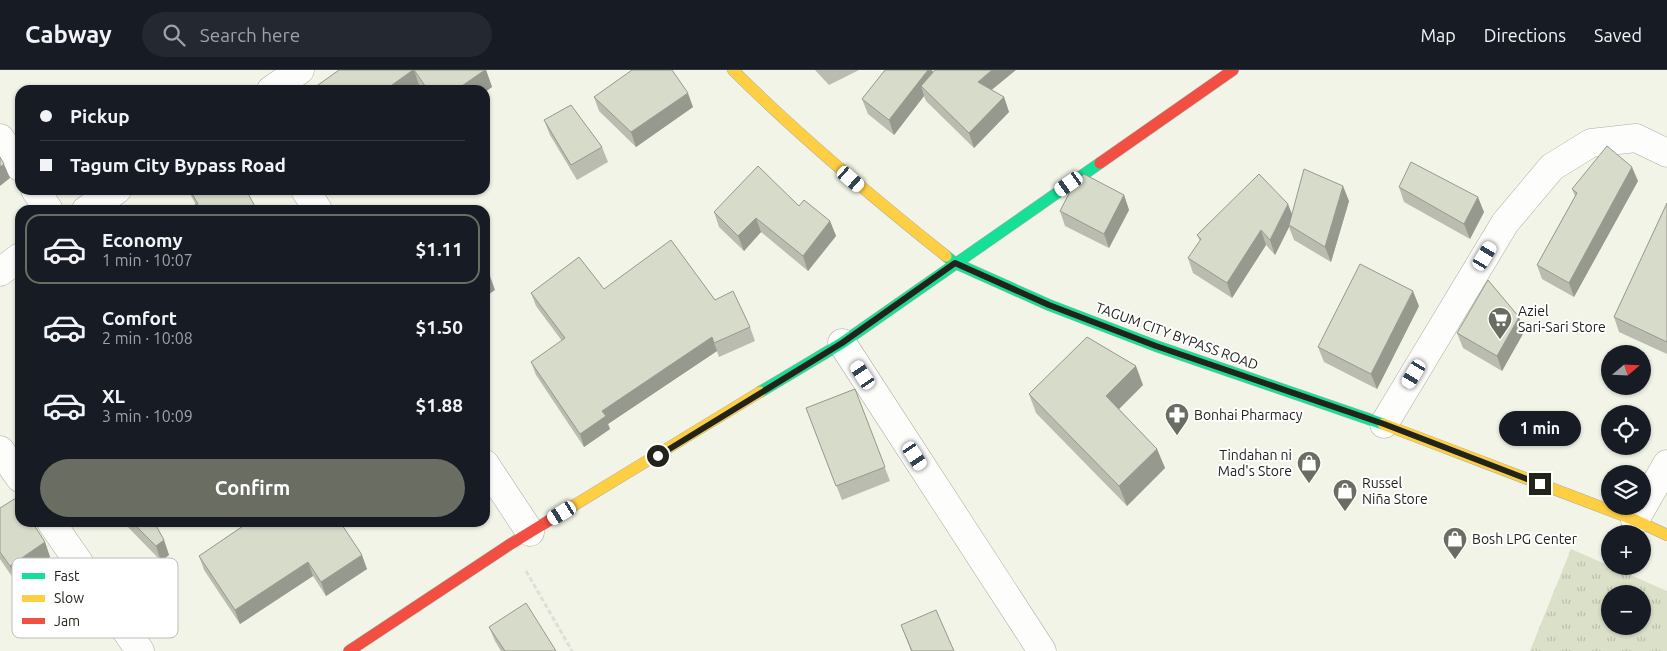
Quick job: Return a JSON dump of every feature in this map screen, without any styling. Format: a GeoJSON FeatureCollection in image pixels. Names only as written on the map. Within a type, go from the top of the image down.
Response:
{"type":"FeatureCollection","features":[{"type":"Feature","properties":{"kind":"main road","name":"TAGUM CITY BYPASS ROAD"},"geometry":{"type":"LineString","coordinates":[[733,70],[782,119],[865,191],[955,263],[1049,305],[1156,346],[1384,424],[1635,520],[1667,535]]}},
{"type":"Feature","properties":{"kind":"main road"},"geometry":{"type":"LineString","coordinates":[[349,651],[520,539],[842,343],[1233,70]]}},
{"type":"Feature","properties":{"kind":"street"},"geometry":{"type":"LineString","coordinates":[[278,85],[300,70]]}},
{"type":"Feature","properties":{"kind":"street"},"geometry":{"type":"LineString","coordinates":[[0,138],[15,160]]}},
{"type":"Feature","properties":{"kind":"street"},"geometry":{"type":"LineString","coordinates":[[1384,424],[1505,223],[1552,167],[1591,143],[1636,138],[1667,153]]}},
{"type":"Feature","properties":{"kind":"street"},"geometry":{"type":"LineString","coordinates":[[94,205],[109,195]]}},
{"type":"Feature","properties":{"kind":"street"},"geometry":{"type":"LineString","coordinates":[[0,272],[15,261]]}},
{"type":"Feature","properties":{"kind":"street"},"geometry":{"type":"LineString","coordinates":[[842,343],[1042,651]]}},
{"type":"Feature","properties":{"kind":"street"},"geometry":{"type":"LineString","coordinates":[[0,450],[15,471]]}},
{"type":"Feature","properties":{"kind":"street"},"geometry":{"type":"LineString","coordinates":[[1635,520],[1667,464]]}},
{"type":"Feature","properties":{"kind":"street"},"geometry":{"type":"LineString","coordinates":[[490,475],[520,539]]}},
{"type":"Feature","properties":{"kind":"street"},"geometry":{"type":"LineString","coordinates":[[54,527],[76,558]]}},
{"type":"Feature","properties":{"kind":"street"},"geometry":{"type":"LineString","coordinates":[[131,638],[140,651]]}},
{"type":"Feature","properties":{"kind":"path"},"geometry":{"type":"LineString","coordinates":[[520,539],[572,651]]}},
{"type":"Feature","properties":{"kind":"green space"},"geometry":{"type":"Polygon","coordinates":[[[1571,549],[1601,562],[1601,575],[1630,575],[1667,591],[1667,651],[1530,651],[1571,549]]]}},
{"type":"Feature","properties":{"kind":"building"},"geometry":{"type":"Polygon","coordinates":[[[339,70],[413,70],[392,85],[318,85],[339,70]]]}},
{"type":"Feature","properties":{"kind":"building"},"geometry":{"type":"Polygon","coordinates":[[[414,70],[485,70],[463,85],[424,85],[414,70]]]}},
{"type":"Feature","properties":{"kind":"building"},"geometry":{"type":"Polygon","coordinates":[[[632,70],[672,70],[688,93],[631,132],[594,97],[632,70]]]}},
{"type":"Feature","properties":{"kind":"building"},"geometry":{"type":"Polygon","coordinates":[[[885,70],[928,70],[889,120],[862,99],[885,70]]]}},
{"type":"Feature","properties":{"kind":"building"},"geometry":{"type":"Polygon","coordinates":[[[935,70],[992,70],[978,82],[1004,97],[969,133],[921,86],[935,70]]]}},
{"type":"Feature","properties":{"kind":"building"},"geometry":{"type":"Polygon","coordinates":[[[571,105],[602,147],[571,165],[544,120],[571,105]]]}},
{"type":"Feature","properties":{"kind":"building"},"geometry":{"type":"Polygon","coordinates":[[[1607,146],[1632,167],[1569,283],[1537,265],[1577,193],[1572,189],[1607,146]]]}},
{"type":"Feature","properties":{"kind":"building"},"geometry":{"type":"Polygon","coordinates":[[[0,157],[4,164],[0,167],[0,157]]]}},
{"type":"Feature","properties":{"kind":"building"},"geometry":{"type":"Polygon","coordinates":[[[1411,162],[1478,197],[1464,224],[1399,187],[1411,162]]]}},
{"type":"Feature","properties":{"kind":"building"},"geometry":{"type":"Polygon","coordinates":[[[758,166],[799,206],[804,200],[830,221],[803,256],[756,218],[738,236],[714,212],[758,166]]]}},
{"type":"Feature","properties":{"kind":"building"},"geometry":{"type":"Polygon","coordinates":[[[1304,169],[1343,186],[1325,247],[1289,225],[1304,169]]]}},
{"type":"Feature","properties":{"kind":"building"},"geometry":{"type":"Polygon","coordinates":[[[1084,174],[1124,195],[1104,234],[1060,211],[1076,180],[1084,174]]]}},
{"type":"Feature","properties":{"kind":"building"},"geometry":{"type":"Polygon","coordinates":[[[1259,174],[1288,204],[1270,240],[1261,230],[1227,283],[1188,258],[1201,239],[1197,235],[1259,174]]]}},
{"type":"Feature","properties":{"kind":"building"},"geometry":{"type":"Polygon","coordinates":[[[193,195],[249,195],[254,205],[195,205],[198,204],[193,195]]]}},
{"type":"Feature","properties":{"kind":"building"},"geometry":{"type":"Polygon","coordinates":[[[1667,203],[1667,342],[1614,317],[1667,203]]]}},
{"type":"Feature","properties":{"kind":"building"},"geometry":{"type":"Polygon","coordinates":[[[671,240],[715,300],[733,291],[750,327],[714,343],[712,337],[602,411],[606,416],[580,434],[531,362],[565,338],[531,293],[579,257],[604,289],[671,240]]]}},
{"type":"Feature","properties":{"kind":"building"},"geometry":{"type":"Polygon","coordinates":[[[1360,264],[1413,291],[1371,374],[1318,347],[1360,264]]]}},
{"type":"Feature","properties":{"kind":"building"},"geometry":{"type":"Polygon","coordinates":[[[1488,280],[1519,317],[1497,356],[1457,333],[1488,280]]]}},
{"type":"Feature","properties":{"kind":"building"},"geometry":{"type":"Polygon","coordinates":[[[1087,337],[1136,366],[1106,396],[1157,449],[1119,486],[1029,394],[1087,337]]]}},
{"type":"Feature","properties":{"kind":"building"},"geometry":{"type":"Polygon","coordinates":[[[855,389],[885,467],[836,486],[806,408],[855,389]]]}},
{"type":"Feature","properties":{"kind":"building"},"geometry":{"type":"Polygon","coordinates":[[[15,499],[15,527],[35,527],[45,542],[22,558],[12,558],[12,565],[10,566],[0,552],[0,508],[15,499]]]}},
{"type":"Feature","properties":{"kind":"building"},"geometry":{"type":"Polygon","coordinates":[[[137,527],[157,527],[164,540],[156,546],[137,527]]]}},
{"type":"Feature","properties":{"kind":"building"},"geometry":{"type":"Polygon","coordinates":[[[242,527],[343,527],[362,555],[321,582],[308,562],[235,610],[199,556],[242,527]]]}},
{"type":"Feature","properties":{"kind":"building"},"geometry":{"type":"Polygon","coordinates":[[[526,603],[556,651],[505,651],[489,627],[526,603]]]}},
{"type":"Feature","properties":{"kind":"building"},"geometry":{"type":"Polygon","coordinates":[[[936,610],[954,651],[912,651],[901,625],[936,610]]]}},
{"type":"Feature","properties":{"kind":"traffic: fast"},"geometry":{"type":"LineString","coordinates":[[760,392],[842,343],[1100,163]]}},
{"type":"Feature","properties":{"kind":"traffic: fast"},"geometry":{"type":"LineString","coordinates":[[946,256],[955,263],[1049,305],[1156,346],[1383,424]]}},
{"type":"Feature","properties":{"kind":"traffic: slow"},"geometry":{"type":"LineString","coordinates":[[733,70],[837,166],[946,256]]}},
{"type":"Feature","properties":{"kind":"traffic: slow"},"geometry":{"type":"LineString","coordinates":[[563,512],[760,392]]}},
{"type":"Feature","properties":{"kind":"traffic: slow"},"geometry":{"type":"LineString","coordinates":[[1383,424],[1635,520],[1667,535]]}},
{"type":"Feature","properties":{"kind":"traffic: jam"},"geometry":{"type":"LineString","coordinates":[[1100,163],[1233,70]]}},
{"type":"Feature","properties":{"kind":"traffic: jam"},"geometry":{"type":"LineString","coordinates":[[349,651],[509,545],[563,512]]}},
{"type":"Feature","properties":{"kind":"place","name":"Aziel Sari-Sari Store"},"geometry":{"type":"Point","coordinates":[1500,340]}},
{"type":"Feature","properties":{"kind":"place","name":"Bonhai Pharmacy"},"geometry":{"type":"Point","coordinates":[1177,436]}},
{"type":"Feature","properties":{"kind":"place","name":"Tindahan ni Mad's Store"},"geometry":{"type":"Point","coordinates":[1309,484]}},
{"type":"Feature","properties":{"kind":"place","name":"Russel Niña Store"},"geometry":{"type":"Point","coordinates":[1345,512]}},
{"type":"Feature","properties":{"kind":"place","name":"Bosh LPG Center"},"geometry":{"type":"Point","coordinates":[1455,560]}},
{"type":"Feature","properties":{"kind":"route"},"geometry":{"type":"LineString","coordinates":[[658,456],[842,343],[955,263],[1049,305],[1156,346],[1384,424],[1540,484]]}}]}
